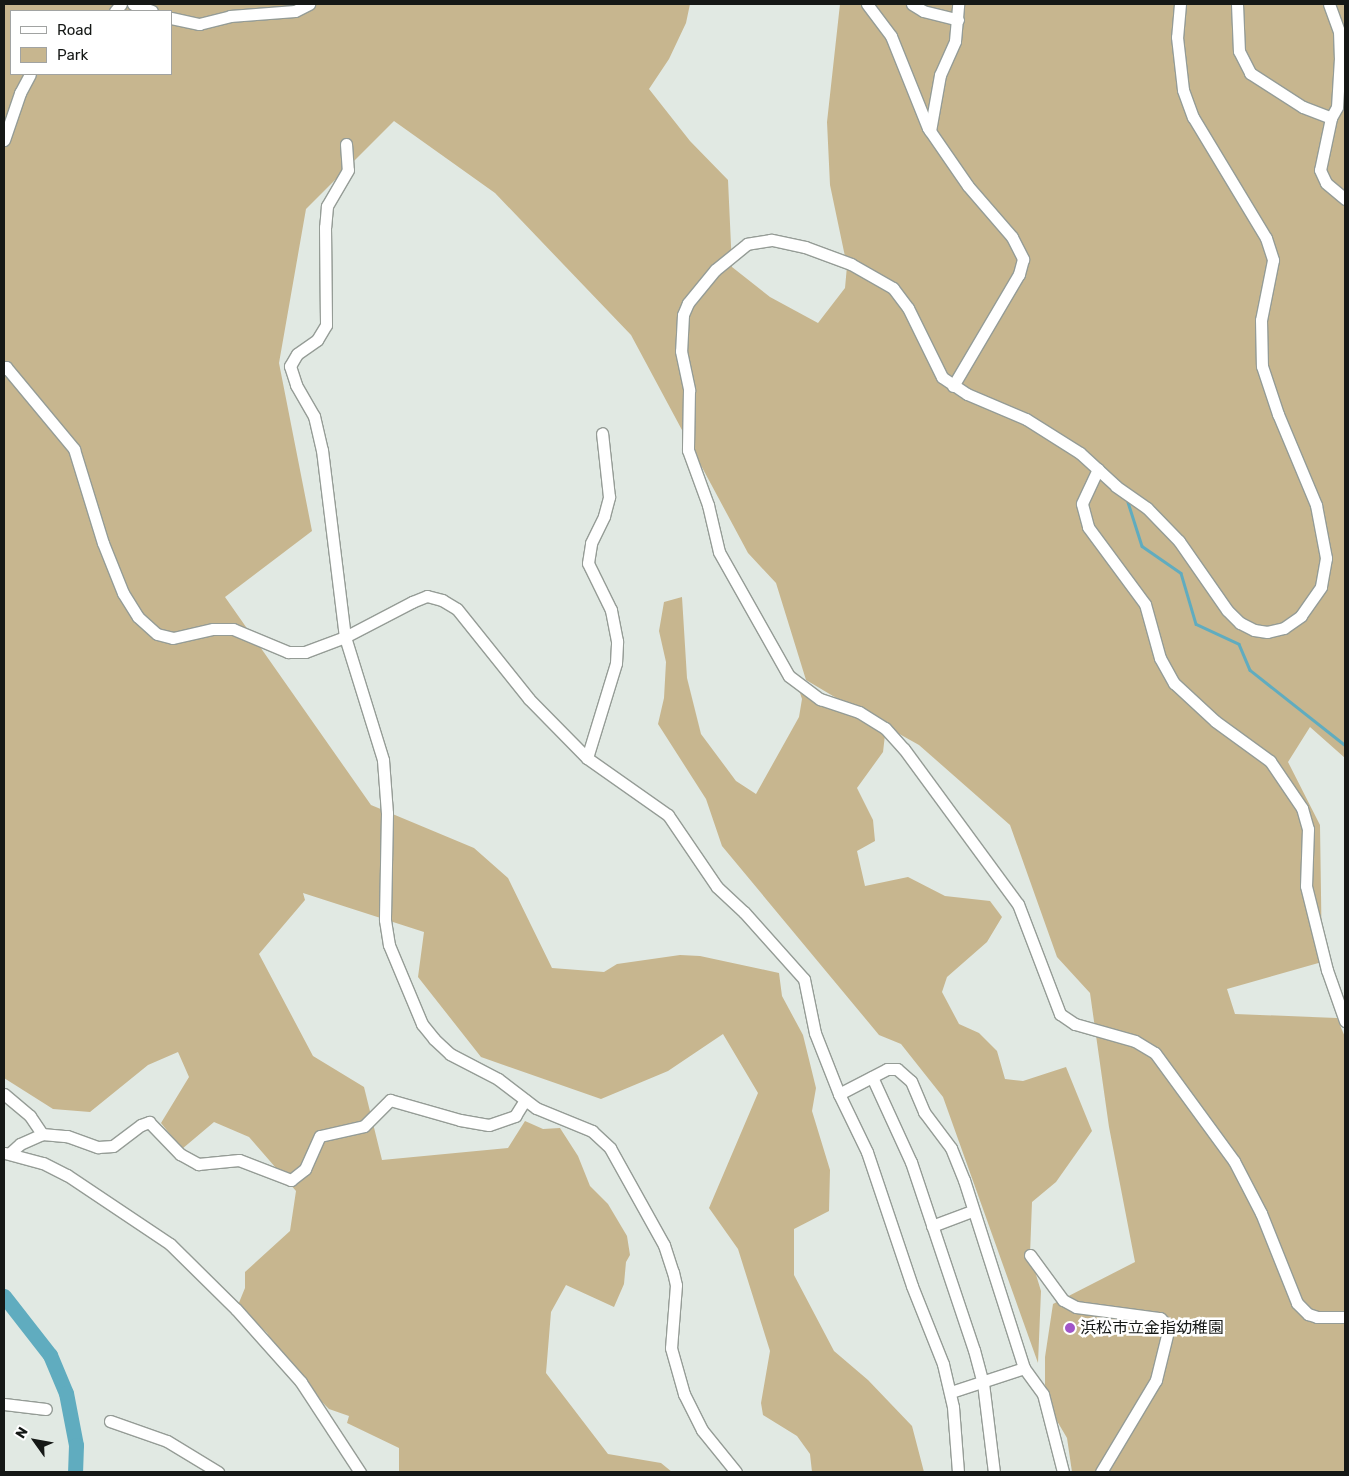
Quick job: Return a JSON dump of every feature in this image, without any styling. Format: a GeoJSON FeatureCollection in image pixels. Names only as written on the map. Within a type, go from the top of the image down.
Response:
{"type":"FeatureCollection","features":[{"type":"Feature","properties":{"kind":"street"},"geometry":{"type":"LineString","coordinates":[[133,4],[149,10]]}},
{"type":"Feature","properties":{"kind":"street"},"geometry":{"type":"LineString","coordinates":[[172,18],[199,24],[230,16],[295,11],[308,4]]}},
{"type":"Feature","properties":{"kind":"street"},"geometry":{"type":"LineString","coordinates":[[867,4],[894,42],[930,131],[968,186],[1012,237],[1023,260],[1020,274],[953,386]]}},
{"type":"Feature","properties":{"kind":"street"},"geometry":{"type":"LineString","coordinates":[[912,4],[923,11],[958,20]]}},
{"type":"Feature","properties":{"kind":"street"},"geometry":{"type":"LineString","coordinates":[[930,131],[935,93],[951,53],[958,20],[958,4]]}},
{"type":"Feature","properties":{"kind":"street"},"geometry":{"type":"LineString","coordinates":[[1180,4],[1177,38],[1182,90],[1193,117],[1241,193],[1272,255],[1273,267],[1261,320],[1262,366],[1323,531],[1326,558],[1321,587],[1307,609],[1284,628],[1267,632],[1248,628],[1227,610],[1179,541],[1160,520],[1080,453],[1026,419],[953,386],[942,377],[908,308],[892,288],[873,275],[805,247],[770,240],[747,244],[732,254],[693,295],[683,315],[681,351],[689,390],[688,450],[708,504],[719,552],[789,676],[820,699],[860,712],[885,728],[921,770],[1018,904],[1060,1014],[1075,1024],[1135,1041],[1155,1053],[1237,1166],[1261,1214],[1297,1303],[1308,1314],[1317,1318],[1345,1318]]}},
{"type":"Feature","properties":{"kind":"street"},"geometry":{"type":"LineString","coordinates":[[1237,4],[1239,51],[1250,73],[1303,107],[1331,118]]}},
{"type":"Feature","properties":{"kind":"street"},"geometry":{"type":"LineString","coordinates":[[1329,4],[1339,31],[1340,58],[1337,108],[1331,118],[1320,170],[1326,183],[1345,199]]}},
{"type":"Feature","properties":{"kind":"street"},"geometry":{"type":"LineString","coordinates":[[4,140],[17,100],[30,75]]}},
{"type":"Feature","properties":{"kind":"street"},"geometry":{"type":"LineString","coordinates":[[346,144],[348,170],[327,206],[325,227],[326,325],[317,340],[296,354],[290,366],[296,385],[314,416],[320,441],[345,637],[384,760],[387,813],[385,920],[389,945],[422,1024],[434,1039],[464,1063],[498,1078],[525,1100],[592,1131],[610,1148],[664,1245],[673,1272],[676,1285],[671,1348],[684,1394],[702,1430],[736,1472]]}},
{"type":"Feature","properties":{"kind":"street"},"geometry":{"type":"LineString","coordinates":[[5,367],[74,449],[103,543],[123,593],[138,617],[157,634],[173,638],[213,629],[232,629],[288,652],[324,647],[427,596],[442,600],[457,609],[529,699],[587,758],[668,815],[716,887],[744,912],[804,978],[815,1032],[839,1094],[867,1152],[951,1392],[958,1472]]}},
{"type":"Feature","properties":{"kind":"street"},"geometry":{"type":"LineString","coordinates":[[587,758],[616,663],[617,641],[611,610],[588,563],[591,543],[604,516],[609,497],[602,433]]}},
{"type":"Feature","properties":{"kind":"street"},"geometry":{"type":"LineString","coordinates":[[1098,469],[1082,504],[1088,526],[1145,604],[1160,658],[1174,684],[1215,721],[1270,761],[1302,808],[1308,829],[1306,886],[1327,970],[1345,1021]]}},
{"type":"Feature","properties":{"kind":"street"},"geometry":{"type":"LineString","coordinates":[[839,1094],[893,1068],[908,1077],[924,1112],[951,1148],[1024,1368],[1043,1394],[1063,1472]]}},
{"type":"Feature","properties":{"kind":"street"},"geometry":{"type":"LineString","coordinates":[[872,1077],[911,1162],[983,1383],[994,1472]]}},
{"type":"Feature","properties":{"kind":"street"},"geometry":{"type":"LineString","coordinates":[[4,1094],[30,1116],[42,1134]]}},
{"type":"Feature","properties":{"kind":"street"},"geometry":{"type":"LineString","coordinates":[[7,1153],[20,1144],[42,1134],[68,1136],[106,1148],[121,1143],[145,1122],[152,1122],[180,1154],[198,1164],[239,1160],[291,1180],[305,1169],[320,1136],[364,1126],[390,1100],[430,1113],[489,1125],[515,1116],[525,1100]]}},
{"type":"Feature","properties":{"kind":"street"},"geometry":{"type":"LineString","coordinates":[[7,1153],[43,1163],[67,1175],[170,1244],[236,1309],[301,1382],[360,1472]]}},
{"type":"Feature","properties":{"kind":"street"},"geometry":{"type":"LineString","coordinates":[[932,1226],[972,1211]]}},
{"type":"Feature","properties":{"kind":"street"},"geometry":{"type":"LineString","coordinates":[[1030,1255],[1064,1300],[1076,1307],[1160,1318],[1169,1327],[1156,1380],[1101,1472]]}},
{"type":"Feature","properties":{"kind":"street"},"geometry":{"type":"LineString","coordinates":[[951,1392],[1024,1368]]}},
{"type":"Feature","properties":{"kind":"street"},"geometry":{"type":"LineString","coordinates":[[4,1404],[46,1409]]}},
{"type":"Feature","properties":{"kind":"street"},"geometry":{"type":"LineString","coordinates":[[110,1421],[168,1441],[218,1472]]}},
{"type":"Feature","properties":{"kind":"green space"},"geometry":{"type":"Polygon","coordinates":[[[4,4],[690,4],[686,23],[669,59],[649,89],[690,141],[728,180],[732,267],[770,297],[818,323],[845,288],[847,266],[830,185],[827,122],[840,4],[1345,4],[1345,758],[1310,727],[1288,762],[1320,825],[1322,962],[1227,989],[1235,1014],[1337,1018],[1345,1037],[1345,1472],[1072,1472],[1067,1438],[1057,1421],[1045,1385],[1045,1357],[1053,1304],[1135,1262],[1109,1127],[1090,993],[1057,957],[1010,825],[919,745],[869,717],[885,735],[883,752],[857,788],[873,820],[875,841],[857,851],[865,886],[908,877],[945,896],[990,901],[1002,917],[987,942],[947,977],[942,992],[959,1024],[979,1033],[997,1051],[1005,1079],[1023,1081],[1066,1067],[1092,1131],[1056,1182],[1032,1202],[1030,1255],[1041,1291],[1038,1363],[943,1097],[901,1044],[879,1035],[722,846],[706,799],[658,724],[664,698],[666,662],[659,631],[664,602],[682,597],[687,678],[701,734],[736,781],[756,794],[799,717],[802,699],[797,684],[865,715],[806,680],[776,583],[748,553],[631,335],[495,193],[394,121],[306,209],[279,363],[312,531],[225,597],[371,805],[474,848],[508,878],[552,968],[604,972],[617,964],[680,955],[700,956],[779,973],[782,996],[803,1035],[816,1088],[812,1111],[830,1170],[829,1211],[794,1229],[794,1275],[834,1351],[868,1380],[912,1426],[924,1472],[812,1472],[810,1454],[797,1436],[763,1415],[761,1403],[770,1351],[738,1249],[709,1208],[758,1093],[723,1034],[668,1071],[601,1099],[481,1057],[418,977],[424,932],[303,893],[305,900],[259,954],[313,1056],[364,1087],[382,1160],[508,1148],[525,1121],[543,1129],[560,1128],[578,1156],[590,1186],[608,1204],[627,1236],[630,1255],[626,1262],[624,1284],[614,1307],[566,1285],[551,1312],[546,1373],[608,1454],[661,1463],[672,1472],[399,1472],[399,1448],[347,1423],[349,1416],[329,1409],[286,1366],[267,1333],[238,1305],[245,1288],[245,1272],[290,1231],[296,1191],[249,1137],[214,1122],[182,1149],[161,1123],[189,1077],[178,1052],[148,1065],[90,1112],[53,1109],[4,1078],[4,4]]]}},
{"type":"Feature","properties":{"kind":"waterway"},"geometry":{"type":"LineString","coordinates":[[1127,499],[1142,546],[1181,573],[1196,624],[1239,644],[1250,670],[1345,745]]}},
{"type":"Feature","properties":{"kind":"waterway"},"geometry":{"type":"LineString","coordinates":[[4,1296],[50,1355],[66,1393],[76,1445],[75,1472]]}},
{"type":"Feature","properties":{"kind":"place","name":"浜松市立金指幼稚園"},"geometry":{"type":"Point","coordinates":[1070,1328]}}]}
